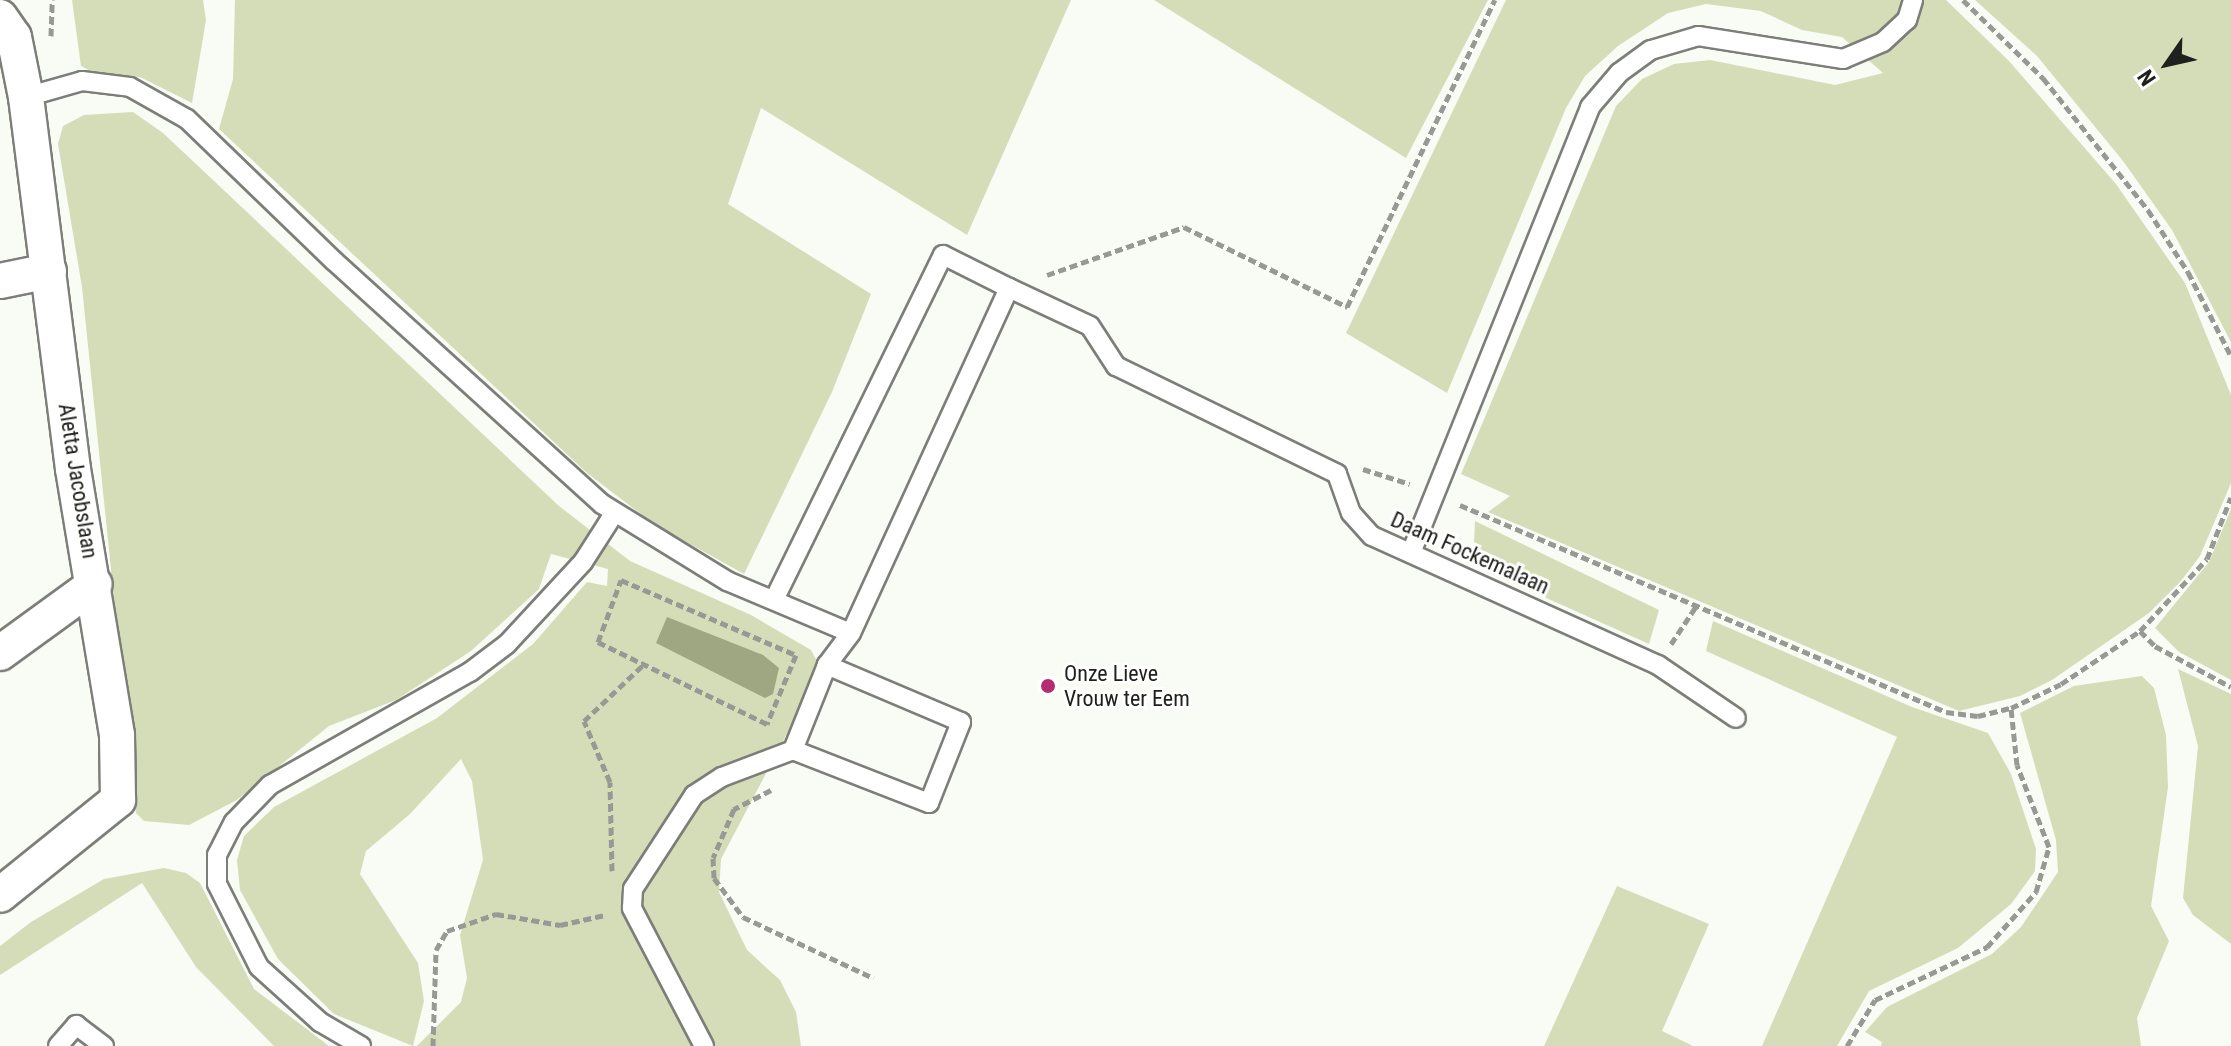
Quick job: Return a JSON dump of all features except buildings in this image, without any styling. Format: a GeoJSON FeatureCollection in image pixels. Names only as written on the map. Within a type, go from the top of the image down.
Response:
{"type":"FeatureCollection","features":[{"type":"Feature","properties":{"kind":"street","name":"Aletta Jacobslaan"},"geometry":{"type":"LineString","coordinates":[[0,17],[14,37],[26,97],[73,469],[95,584],[117,735],[118,800],[0,895]]}},
{"type":"Feature","properties":{"kind":"street"},"geometry":{"type":"LineString","coordinates":[[0,281],[49,271]]}},
{"type":"Feature","properties":{"kind":"street"},"geometry":{"type":"LineString","coordinates":[[0,653],[95,584]]}},
{"type":"Feature","properties":{"kind":"lane"},"geometry":{"type":"LineString","coordinates":[[1411,553],[1431,493],[1590,107],[1619,73],[1651,50],[1698,36],[1843,59],[1883,42],[1907,20],[1913,0]]}},
{"type":"Feature","properties":{"kind":"lane"},"geometry":{"type":"LineString","coordinates":[[26,97],[82,81],[130,87],[187,119],[334,261],[615,512],[727,581],[851,633]]}},
{"type":"Feature","properties":{"kind":"lane"},"geometry":{"type":"LineString","coordinates":[[774,600],[943,255],[1090,326],[1116,366],[1337,474]]}},
{"type":"Feature","properties":{"kind":"lane"},"geometry":{"type":"LineString","coordinates":[[793,750],[827,665],[851,633],[1009,288]]}},
{"type":"Feature","properties":{"kind":"lane","name":"Daam Fockemalaan"},"geometry":{"type":"LineString","coordinates":[[1337,474],[1351,513],[1372,536],[1658,665],[1736,718]]}},
{"type":"Feature","properties":{"kind":"lane"},"geometry":{"type":"LineString","coordinates":[[361,1046],[320,1022],[259,967],[217,884],[217,855],[234,822],[270,785],[470,672],[507,644],[583,562],[615,512]]}},
{"type":"Feature","properties":{"kind":"lane"},"geometry":{"type":"LineString","coordinates":[[704,1046],[632,908],[633,889],[694,795],[722,777],[793,750],[929,803],[961,722],[827,665]]}},
{"type":"Feature","properties":{"kind":"lane"},"geometry":{"type":"LineString","coordinates":[[58,1046],[76,1025],[104,1046]]}},
{"type":"Feature","properties":{"kind":"path"},"geometry":{"type":"LineString","coordinates":[[1009,288],[1184,227],[1347,307],[1495,0]]}},
{"type":"Feature","properties":{"kind":"path"},"geometry":{"type":"LineString","coordinates":[[1963,0],[2043,78],[2148,210],[2188,272],[2231,356]]}},
{"type":"Feature","properties":{"kind":"path"},"geometry":{"type":"LineString","coordinates":[[1337,474],[1371,468],[1946,712],[1978,716],[2011,708],[2061,684],[2140,631],[2207,559],[2231,497]]}},
{"type":"Feature","properties":{"kind":"path"},"geometry":{"type":"LineString","coordinates":[[621,580],[796,655],[767,724],[643,665],[598,642],[621,580]]}},
{"type":"Feature","properties":{"kind":"path"},"geometry":{"type":"LineString","coordinates":[[1658,665],[1697,605]]}},
{"type":"Feature","properties":{"kind":"path"},"geometry":{"type":"LineString","coordinates":[[2140,631],[2155,646],[2231,687]]}},
{"type":"Feature","properties":{"kind":"path"},"geometry":{"type":"LineString","coordinates":[[433,1046],[434,963],[447,931],[496,914],[560,925],[632,908],[613,877],[610,782],[584,721],[643,665]]}},
{"type":"Feature","properties":{"kind":"path"},"geometry":{"type":"LineString","coordinates":[[1847,1046],[1875,1000],[1987,947],[2036,892],[2049,847],[2017,765],[2011,708]]}},
{"type":"Feature","properties":{"kind":"path"},"geometry":{"type":"LineString","coordinates":[[815,758],[762,797],[734,809],[713,858],[714,878],[743,917],[873,978]]}},
{"type":"Feature","properties":{"kind":"shaded area"},"geometry":{"type":"Polygon","coordinates":[[[72,0],[203,0],[206,20],[192,103],[140,77],[96,74],[81,66],[72,0]]]}},
{"type":"Feature","properties":{"kind":"shaded area"},"geometry":{"type":"Polygon","coordinates":[[[235,0],[1071,0],[967,235],[761,108],[728,204],[871,294],[832,392],[744,574],[654,524],[587,473],[219,129],[233,79],[235,0]]]}},
{"type":"Feature","properties":{"kind":"shaded area"},"geometry":{"type":"Polygon","coordinates":[[[1154,0],[1488,0],[1406,158],[1154,0]]]}},
{"type":"Feature","properties":{"kind":"shaded area"},"geometry":{"type":"Polygon","coordinates":[[[1506,0],[1946,0],[2009,61],[2116,184],[2185,283],[2231,395],[2231,483],[2200,556],[2181,581],[2149,613],[2052,680],[2020,696],[1959,711],[1488,512],[1510,496],[1461,474],[1616,106],[1642,79],[1674,64],[1710,60],[1835,85],[1883,73],[1842,37],[1802,30],[1761,11],[1706,4],[1668,13],[1618,46],[1585,76],[1566,108],[1447,393],[1346,333],[1506,0]]]}},
{"type":"Feature","properties":{"kind":"shaded area"},"geometry":{"type":"Polygon","coordinates":[[[1975,0],[2231,0],[2231,342],[2172,230],[2123,161],[2037,56],[1975,0]]]}},
{"type":"Feature","properties":{"kind":"shaded area"},"geometry":{"type":"Polygon","coordinates":[[[133,112],[163,133],[559,506],[630,561],[751,615],[811,650],[821,669],[721,859],[719,892],[747,950],[780,980],[796,1012],[801,1046],[417,1046],[461,1002],[467,978],[460,935],[483,860],[472,781],[461,759],[410,814],[366,851],[360,874],[418,963],[424,1001],[413,1046],[334,1014],[278,959],[240,890],[237,860],[244,836],[274,807],[437,718],[533,644],[587,582],[607,586],[608,569],[551,554],[539,589],[471,651],[396,700],[329,726],[237,800],[189,825],[144,821],[136,813],[82,287],[58,144],[63,126],[84,115],[133,112]]]}},
{"type":"Feature","properties":{"kind":"shaded area"},"geometry":{"type":"Polygon","coordinates":[[[2231,509],[2231,680],[2179,652],[2155,628],[2209,562],[2231,509]]]}},
{"type":"Feature","properties":{"kind":"shaded area"},"geometry":{"type":"Polygon","coordinates":[[[1475,521],[1659,610],[1649,644],[1473,565],[1475,521]]]}},
{"type":"Feature","properties":{"kind":"shaded area"},"geometry":{"type":"Polygon","coordinates":[[[667,617],[763,655],[779,668],[773,694],[765,698],[656,643],[667,617]]]}},
{"type":"Feature","properties":{"kind":"shaded area"},"geometry":{"type":"Polygon","coordinates":[[[1713,621],[1912,707],[1988,733],[2011,774],[2036,849],[2035,871],[2011,904],[1958,948],[1869,991],[1837,1046],[1762,1046],[1897,737],[1706,651],[1713,621]]]}},
{"type":"Feature","properties":{"kind":"shaded area"},"geometry":{"type":"Polygon","coordinates":[[[2178,669],[2231,694],[2231,944],[2193,915],[2183,898],[2198,746],[2178,669]]]}},
{"type":"Feature","properties":{"kind":"shaded area"},"geometry":{"type":"Polygon","coordinates":[[[2142,676],[2154,688],[2166,735],[2168,787],[2151,906],[2169,941],[2137,1018],[2141,1046],[1881,1046],[1882,1042],[1865,1032],[1887,1007],[1992,954],[2021,927],[2058,872],[2056,840],[2020,713],[2074,686],[2142,676]]]}},
{"type":"Feature","properties":{"kind":"shaded area"},"geometry":{"type":"Polygon","coordinates":[[[164,868],[186,873],[200,883],[254,989],[329,1046],[274,1046],[196,967],[142,883],[0,975],[0,946],[31,922],[104,879],[164,868]]]}},
{"type":"Feature","properties":{"kind":"shaded area"},"geometry":{"type":"Polygon","coordinates":[[[1617,886],[1709,924],[1662,1031],[1693,1046],[1544,1046],[1617,886]]]}},
{"type":"Feature","properties":{"kind":"place","name":"Onze Lieve Vrouw ter Eem"},"geometry":{"type":"Point","coordinates":[1048,686]}}]}
